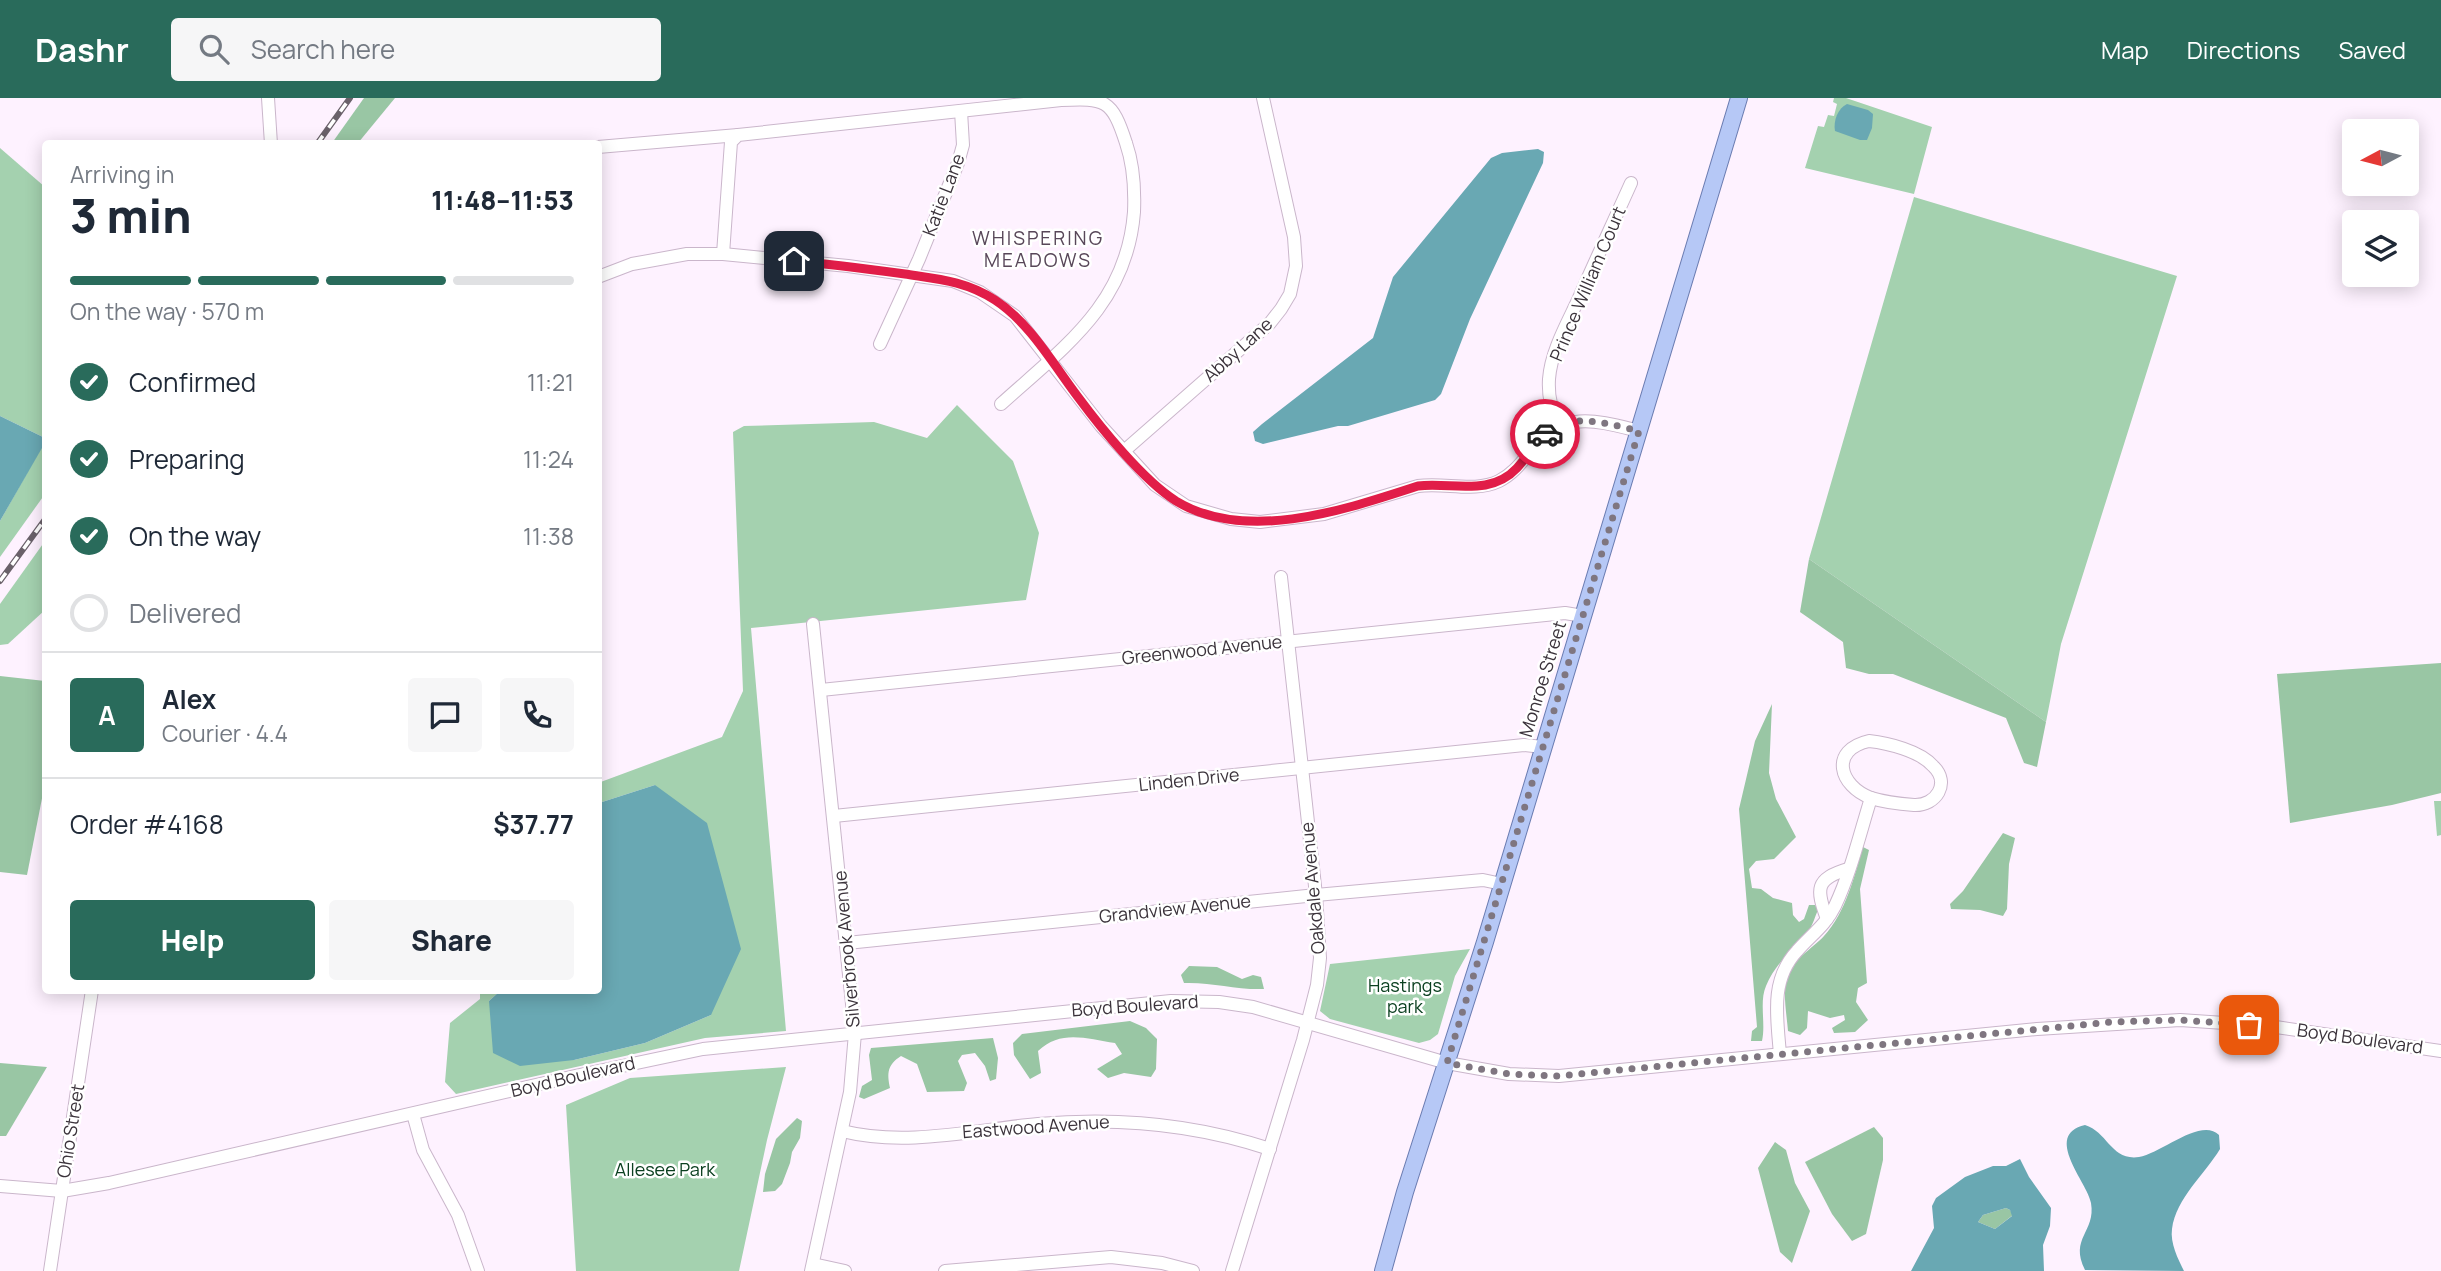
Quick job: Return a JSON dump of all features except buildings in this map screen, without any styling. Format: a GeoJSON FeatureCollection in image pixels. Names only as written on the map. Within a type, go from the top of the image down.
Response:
{"type":"FeatureCollection","features":[{"type":"Feature","properties":{"kind":"main road","name":"Monroe Street"},"geometry":{"type":"LineString","coordinates":[[1383,1271],[1739,98]]}},
{"type":"Feature","properties":{"kind":"street"},"geometry":{"type":"LineString","coordinates":[[268,98],[271,140]]}},
{"type":"Feature","properties":{"kind":"street","name":"Abby Lane"},"geometry":{"type":"LineString","coordinates":[[1124,451],[1270,323],[1290,294],[1296,266],[1294,237],[1263,98]]}},
{"type":"Feature","properties":{"kind":"street"},"geometry":{"type":"LineString","coordinates":[[602,146],[738,135],[1061,100],[1094,99],[1111,108],[1131,158],[1134,183],[1129,246],[1114,284],[1101,307],[1077,335],[1001,404]]}},
{"type":"Feature","properties":{"kind":"street","name":"Katie Lane"},"geometry":{"type":"LineString","coordinates":[[880,344],[958,163],[963,145],[961,111]]}},
{"type":"Feature","properties":{"kind":"street"},"geometry":{"type":"LineString","coordinates":[[723,254],[731,142],[738,135]]}},
{"type":"Feature","properties":{"kind":"street","name":"Prince William Court"},"geometry":{"type":"LineString","coordinates":[[1560,426],[1551,410],[1549,376],[1563,333],[1631,183]]}},
{"type":"Feature","properties":{"kind":"street"},"geometry":{"type":"LineString","coordinates":[[602,275],[632,264],[667,256],[723,254],[848,266],[953,281],[992,299],[1015,316],[1091,414],[1155,485],[1185,506],[1231,519],[1259,522],[1324,514],[1418,486],[1485,486],[1509,475],[1552,428],[1578,421],[1639,431]]}},
{"type":"Feature","properties":{"kind":"street","name":"Oakdale Avenue"},"geometry":{"type":"LineString","coordinates":[[1232,1271],[1307,1022],[1317,985],[1320,958],[1316,895],[1281,577]]}},
{"type":"Feature","properties":{"kind":"street","name":"Greenwood Avenue"},"geometry":{"type":"LineString","coordinates":[[821,690],[1565,613],[1583,616]]}},
{"type":"Feature","properties":{"kind":"street","name":"Silverbrook Avenue"},"geometry":{"type":"LineString","coordinates":[[812,1267],[850,1092],[855,1033],[813,624]]}},
{"type":"Feature","properties":{"kind":"street"},"geometry":{"type":"LineString","coordinates":[[1869,741],[1887,743],[1936,768],[1940,789],[1934,800],[1923,805],[1871,798],[1854,788],[1843,771],[1844,757],[1853,746],[1869,741]]}},
{"type":"Feature","properties":{"kind":"street","name":"Linden Drive"},"geometry":{"type":"LineString","coordinates":[[834,816],[1524,745],[1543,747]]}},
{"type":"Feature","properties":{"kind":"street"},"geometry":{"type":"LineString","coordinates":[[1780,1054],[1776,1004],[1782,971],[1797,951],[1818,932],[1835,906],[1871,798]]}},
{"type":"Feature","properties":{"kind":"street"},"geometry":{"type":"LineString","coordinates":[[1827,919],[1819,892],[1821,883],[1831,874],[1848,869]]}},
{"type":"Feature","properties":{"kind":"street","name":"Grandview Avenue"},"geometry":{"type":"LineString","coordinates":[[847,943],[1316,895],[1483,880],[1502,884]]}},
{"type":"Feature","properties":{"kind":"street","name":"Ohio Street"},"geometry":{"type":"LineString","coordinates":[[50,1271],[91,994]]}},
{"type":"Feature","properties":{"kind":"street","name":"Boyd Boulevard"},"geometry":{"type":"LineString","coordinates":[[0,1186],[62,1191],[109,1184],[703,1049],[1171,1001],[1219,1002],[1253,1007],[1447,1063],[1509,1074],[1559,1076],[2038,1028],[2180,1020],[2269,1027],[2441,1051]]}},
{"type":"Feature","properties":{"kind":"street"},"geometry":{"type":"LineString","coordinates":[[413,1114],[423,1150],[458,1215],[476,1270]]}},
{"type":"Feature","properties":{"kind":"street","name":"Eastwood Avenue"},"geometry":{"type":"LineString","coordinates":[[842,1131],[891,1139],[1039,1124],[1126,1122],[1161,1124],[1270,1149]]}},
{"type":"Feature","properties":{"kind":"street"},"geometry":{"type":"LineString","coordinates":[[945,1271],[1111,1256],[1162,1263],[1193,1271]]}},
{"type":"Feature","properties":{"kind":"street"},"geometry":{"type":"LineString","coordinates":[[812,1267],[845,1271]]}},
{"type":"Feature","properties":{"kind":"green space"},"geometry":{"type":"Polygon","coordinates":[[[364,98],[395,98],[360,140],[334,140],[364,98]]]}},
{"type":"Feature","properties":{"kind":"green space"},"geometry":{"type":"Polygon","coordinates":[[[1834,98],[1846,98],[1932,127],[1914,194],[1805,168],[1818,126],[1824,127],[1828,115],[1834,116],[1837,104],[1833,102],[1834,98]]]}},
{"type":"Feature","properties":{"kind":"green space"},"geometry":{"type":"Polygon","coordinates":[[[0,148],[42,184],[42,437],[0,416],[0,148]]]}},
{"type":"Feature","properties":{"kind":"green space"},"geometry":{"type":"Polygon","coordinates":[[[1914,197],[2177,276],[2061,644],[2046,722],[1809,559],[1914,197]]]}},
{"type":"Feature","properties":{"kind":"green space"},"geometry":{"type":"Polygon","coordinates":[[[957,405],[1013,461],[1039,533],[1026,600],[751,628],[786,1031],[705,1038],[456,1094],[445,1082],[450,1023],[480,999],[480,994],[497,994],[489,1001],[574,1060],[645,1043],[711,1015],[655,785],[602,802],[602,782],[722,737],[743,691],[733,432],[744,426],[874,422],[927,438],[957,405]]]}},
{"type":"Feature","properties":{"kind":"green space"},"geometry":{"type":"Polygon","coordinates":[[[42,446],[42,498],[0,557],[0,521],[42,446]]]}},
{"type":"Feature","properties":{"kind":"green space"},"geometry":{"type":"Polygon","coordinates":[[[42,545],[42,613],[8,644],[0,645],[0,604],[42,545]]]}},
{"type":"Feature","properties":{"kind":"green space"},"geometry":{"type":"Polygon","coordinates":[[[1809,559],[2046,722],[2037,767],[2024,763],[2006,718],[1893,674],[1869,674],[1846,668],[1843,642],[1800,612],[1809,559]]]}},
{"type":"Feature","properties":{"kind":"green space"},"geometry":{"type":"Polygon","coordinates":[[[2441,663],[2441,793],[2392,805],[2290,823],[2277,674],[2441,663]]]}},
{"type":"Feature","properties":{"kind":"green space"},"geometry":{"type":"Polygon","coordinates":[[[0,676],[42,681],[42,798],[27,875],[0,872],[0,676]]]}},
{"type":"Feature","properties":{"kind":"green space"},"geometry":{"type":"Polygon","coordinates":[[[1772,704],[1769,773],[1776,799],[1796,837],[1774,859],[1756,861],[1749,869],[1752,888],[1761,889],[1773,898],[1792,903],[1793,915],[1799,922],[1804,919],[1809,905],[1815,905],[1818,910],[1812,926],[1770,978],[1763,999],[1762,1041],[1751,1041],[1752,1031],[1757,1027],[1739,809],[1755,741],[1772,704]]]}},
{"type":"Feature","properties":{"kind":"green space"},"geometry":{"type":"Polygon","coordinates":[[[2434,801],[2441,801],[2441,835],[2437,836],[2434,801]]]}},
{"type":"Feature","properties":{"kind":"green space"},"geometry":{"type":"Polygon","coordinates":[[[2003,833],[2015,838],[2009,864],[2007,909],[2003,916],[1980,910],[1951,909],[1950,904],[1963,891],[2003,833]]]}},
{"type":"Feature","properties":{"kind":"green space"},"geometry":{"type":"Polygon","coordinates":[[[1863,847],[1869,850],[1860,889],[1867,983],[1858,988],[1856,1002],[1868,1020],[1855,1032],[1834,1033],[1832,1028],[1845,1020],[1844,1015],[1830,1018],[1808,1011],[1807,1028],[1800,1035],[1788,1031],[1785,996],[1787,976],[1803,954],[1832,927],[1848,894],[1863,847]]]}},
{"type":"Feature","properties":{"kind":"green space","name":"Hastings park"},"geometry":{"type":"Polygon","coordinates":[[[1470,949],[1455,976],[1438,1034],[1430,1040],[1419,1043],[1330,1019],[1320,1011],[1330,964],[1470,949]]]}},
{"type":"Feature","properties":{"kind":"green space"},"geometry":{"type":"Polygon","coordinates":[[[1189,966],[1217,967],[1242,979],[1253,975],[1261,977],[1264,989],[1184,983],[1181,975],[1189,966]]]}},
{"type":"Feature","properties":{"kind":"green space"},"geometry":{"type":"Polygon","coordinates":[[[1130,1021],[1146,1028],[1157,1039],[1156,1069],[1151,1077],[1124,1073],[1108,1078],[1097,1069],[1122,1054],[1115,1043],[1094,1039],[1065,1038],[1047,1044],[1038,1051],[1041,1073],[1030,1079],[1014,1055],[1013,1043],[1022,1034],[1130,1021]]]}},
{"type":"Feature","properties":{"kind":"green space"},"geometry":{"type":"Polygon","coordinates":[[[993,1038],[998,1058],[996,1079],[990,1081],[985,1066],[975,1053],[962,1055],[958,1061],[967,1083],[964,1091],[927,1092],[917,1064],[901,1056],[889,1070],[890,1088],[864,1099],[859,1097],[862,1086],[872,1080],[869,1055],[871,1048],[993,1038]]]}},
{"type":"Feature","properties":{"kind":"green space"},"geometry":{"type":"Polygon","coordinates":[[[0,1063],[47,1067],[6,1136],[0,1136],[0,1063]]]}},
{"type":"Feature","properties":{"kind":"green space","name":"Allesee Park"},"geometry":{"type":"Polygon","coordinates":[[[786,1067],[767,1140],[739,1271],[576,1271],[566,1105],[630,1078],[786,1067]]]}},
{"type":"Feature","properties":{"kind":"green space"},"geometry":{"type":"Polygon","coordinates":[[[797,1118],[802,1121],[800,1138],[792,1152],[782,1184],[775,1191],[763,1192],[765,1174],[776,1139],[797,1118]]]}},
{"type":"Feature","properties":{"kind":"green space"},"geometry":{"type":"Polygon","coordinates":[[[1874,1127],[1883,1138],[1883,1160],[1866,1234],[1852,1241],[1832,1214],[1805,1162],[1874,1127]]]}},
{"type":"Feature","properties":{"kind":"green space"},"geometry":{"type":"Polygon","coordinates":[[[1775,1142],[1786,1150],[1795,1183],[1810,1211],[1792,1263],[1780,1252],[1758,1168],[1775,1142]]]}},
{"type":"Feature","properties":{"kind":"green space"},"geometry":{"type":"Polygon","coordinates":[[[2006,1208],[2013,1215],[1995,1229],[1978,1222],[1983,1215],[2006,1208]]]}},
{"type":"Feature","properties":{"kind":"water"},"geometry":{"type":"Polygon","coordinates":[[[1847,104],[1873,114],[1872,128],[1867,140],[1835,131],[1837,115],[1847,104]]]}},
{"type":"Feature","properties":{"kind":"water"},"geometry":{"type":"Polygon","coordinates":[[[1538,149],[1544,152],[1543,163],[1470,319],[1441,394],[1435,400],[1348,426],[1263,444],[1255,441],[1253,432],[1262,424],[1373,338],[1393,277],[1491,158],[1502,153],[1538,149]]]}},
{"type":"Feature","properties":{"kind":"water"},"geometry":{"type":"Polygon","coordinates":[[[0,416],[42,437],[42,448],[0,521],[0,416]]]}},
{"type":"Feature","properties":{"kind":"water"},"geometry":{"type":"Polygon","coordinates":[[[655,785],[707,823],[741,949],[711,1015],[645,1043],[574,1060],[520,1066],[493,1053],[489,1001],[497,994],[602,994],[602,802],[655,785]]]}},
{"type":"Feature","properties":{"kind":"water"},"geometry":{"type":"Polygon","coordinates":[[[2085,1125],[2122,1155],[2130,1157],[2148,1154],[2202,1130],[2219,1135],[2220,1149],[2179,1207],[2172,1229],[2175,1251],[2184,1271],[2085,1270],[2080,1250],[2092,1213],[2091,1203],[2071,1160],[2067,1139],[2073,1130],[2085,1125]]]}},
{"type":"Feature","properties":{"kind":"water"},"geometry":{"type":"Polygon","coordinates":[[[2020,1159],[2051,1208],[2050,1226],[2043,1245],[2044,1271],[1911,1271],[1934,1228],[1932,1206],[1936,1198],[1965,1177],[1993,1166],[2006,1166],[2020,1159]],[[2006,1208],[1983,1215],[1978,1222],[1995,1229],[2012,1216],[2006,1208]]]}},
{"type":"Feature","properties":{"kind":"railway"},"geometry":{"type":"LineString","coordinates":[[320,140],[350,98]]}},
{"type":"Feature","properties":{"kind":"railway"},"geometry":{"type":"LineString","coordinates":[[0,581],[42,523]]}},
{"type":"Feature","properties":{"kind":"way so far"},"geometry":{"type":"LineString","coordinates":[[1545,434],[1552,428],[1578,421],[1639,431],[1447,1063],[1509,1074],[1559,1076],[2112,1022],[2180,1020],[2249,1025]]}},
{"type":"Feature","properties":{"kind":"district","name":"WHISPERING MEADOWS"},"geometry":{"type":"Point","coordinates":[1038,249]}},
{"type":"Feature","properties":{"kind":"route"},"geometry":{"type":"LineString","coordinates":[[794,261],[944,279],[969,286],[998,302],[1026,328],[1091,414],[1155,485],[1185,506],[1231,519],[1259,522],[1324,514],[1418,486],[1485,486],[1517,469],[1545,434]]}}]}
